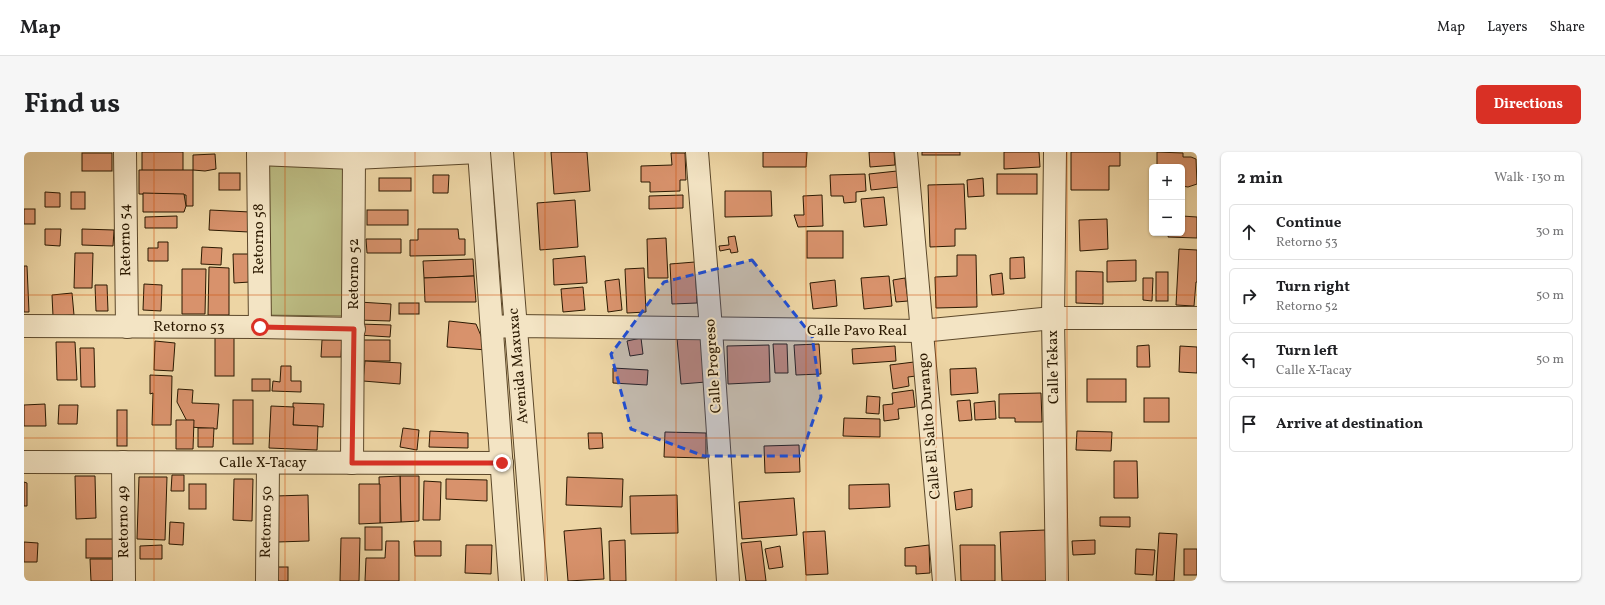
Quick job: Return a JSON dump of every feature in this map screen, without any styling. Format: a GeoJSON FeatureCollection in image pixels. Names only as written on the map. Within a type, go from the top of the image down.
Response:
{"type":"FeatureCollection","features":[{"type":"Feature","properties":{"kind":"street","name":"Retorno 54"},"geometry":{"type":"LineString","coordinates":[[125,152],[127,327]]}},
{"type":"Feature","properties":{"kind":"street","name":"Avenida Maxuxac"},"geometry":{"type":"LineString","coordinates":[[479,152],[510,581]]}},
{"type":"Feature","properties":{"kind":"street"},"geometry":{"type":"LineString","coordinates":[[258,153],[354,158],[479,152]]}},
{"type":"Feature","properties":{"kind":"street","name":"Avenida Maxuxac"},"geometry":{"type":"LineString","coordinates":[[502,152],[536,581]]}},
{"type":"Feature","properties":{"kind":"street","name":"Calle Progreso"},"geometry":{"type":"LineString","coordinates":[[697,152],[711,329],[728,581]]}},
{"type":"Feature","properties":{"kind":"street","name":"Calle El Salto Durango"},"geometry":{"type":"LineString","coordinates":[[906,152],[944,581]]}},
{"type":"Feature","properties":{"kind":"street","name":"Calle Tekax"},"geometry":{"type":"LineString","coordinates":[[1055,152],[1053,318],[1057,581]]}},
{"type":"Feature","properties":{"kind":"street","name":"Retorno 58"},"geometry":{"type":"LineString","coordinates":[[258,153],[260,327]]}},
{"type":"Feature","properties":{"kind":"street","name":"Retorno 52"},"geometry":{"type":"LineString","coordinates":[[352,463],[354,158]]}},
{"type":"Feature","properties":{"kind":"street","name":"Calle Pavo Real"},"geometry":{"type":"LineString","coordinates":[[492,327],[516,326],[921,331],[1053,318],[1197,318]]}},
{"type":"Feature","properties":{"kind":"street","name":"Retorno 53"},"geometry":{"type":"LineString","coordinates":[[24,326],[354,329]]}},
{"type":"Feature","properties":{"kind":"street","name":"Calle X-Tacay"},"geometry":{"type":"LineString","coordinates":[[24,462],[502,463]]}},
{"type":"Feature","properties":{"kind":"street","name":"Retorno 49"},"geometry":{"type":"LineString","coordinates":[[123,462],[124,581]]}},
{"type":"Feature","properties":{"kind":"street","name":"Retorno 50"},"geometry":{"type":"LineString","coordinates":[[266,581],[268,463]]}},
{"type":"Feature","properties":{"kind":"highlighted area"},"geometry":{"type":"Polygon","coordinates":[[[752,260],[812,336],[821,397],[801,456],[704,456],[631,429],[611,354],[664,282],[752,260]]]}},
{"type":"Feature","properties":{"kind":"green space"},"geometry":{"type":"Polygon","coordinates":[[[263,159],[347,161],[344,316],[260,315],[263,159]]]}},
{"type":"Feature","properties":{"kind":"building"},"geometry":{"type":"Polygon","coordinates":[[[142,152],[183,152],[183,171],[142,171],[142,152]]]}},
{"type":"Feature","properties":{"kind":"building"},"geometry":{"type":"Polygon","coordinates":[[[551,152],[587,152],[590,191],[554,194],[551,152]]]}},
{"type":"Feature","properties":{"kind":"building"},"geometry":{"type":"Polygon","coordinates":[[[763,152],[807,152],[806,167],[763,167],[763,152]]]}},
{"type":"Feature","properties":{"kind":"building"},"geometry":{"type":"Polygon","coordinates":[[[869,152],[894,152],[895,165],[870,167],[869,152]]]}},
{"type":"Feature","properties":{"kind":"building"},"geometry":{"type":"Polygon","coordinates":[[[922,152],[960,152],[960,155],[922,155],[922,152]]]}},
{"type":"Feature","properties":{"kind":"building"},"geometry":{"type":"Polygon","coordinates":[[[1004,152],[1039,152],[1040,167],[1004,169],[1004,152]]]}},
{"type":"Feature","properties":{"kind":"building"},"geometry":{"type":"Polygon","coordinates":[[[1071,152],[1120,152],[1120,166],[1109,166],[1109,190],[1071,190],[1071,152]]]}},
{"type":"Feature","properties":{"kind":"building"},"geometry":{"type":"Polygon","coordinates":[[[1157,152],[1183,153],[1183,157],[1191,157],[1196,159],[1197,184],[1185,186],[1185,164],[1157,164],[1157,152]]]}},
{"type":"Feature","properties":{"kind":"building"},"geometry":{"type":"Polygon","coordinates":[[[82,153],[112,153],[112,171],[82,171],[82,153]]]}},
{"type":"Feature","properties":{"kind":"building"},"geometry":{"type":"Polygon","coordinates":[[[671,153],[685,153],[686,180],[680,180],[680,191],[650,192],[650,182],[641,182],[641,166],[672,165],[671,153]]]}},
{"type":"Feature","properties":{"kind":"building"},"geometry":{"type":"Polygon","coordinates":[[[215,154],[216,169],[205,171],[193,170],[193,155],[215,154]]]}},
{"type":"Feature","properties":{"kind":"building"},"geometry":{"type":"Polygon","coordinates":[[[139,170],[193,170],[193,206],[186,206],[186,195],[139,194],[139,170]]]}},
{"type":"Feature","properties":{"kind":"building"},"geometry":{"type":"Polygon","coordinates":[[[897,171],[899,187],[871,190],[869,174],[897,171]]]}},
{"type":"Feature","properties":{"kind":"building"},"geometry":{"type":"Polygon","coordinates":[[[219,173],[240,173],[240,190],[219,190],[219,173]]]}},
{"type":"Feature","properties":{"kind":"building"},"geometry":{"type":"Polygon","coordinates":[[[865,174],[866,191],[856,192],[856,202],[844,203],[843,196],[831,196],[830,175],[865,174]]]}},
{"type":"Feature","properties":{"kind":"building"},"geometry":{"type":"Polygon","coordinates":[[[997,174],[1037,174],[1037,194],[997,194],[997,174]]]}},
{"type":"Feature","properties":{"kind":"building"},"geometry":{"type":"Polygon","coordinates":[[[433,175],[449,175],[448,193],[433,193],[433,175]]]}},
{"type":"Feature","properties":{"kind":"building"},"geometry":{"type":"Polygon","coordinates":[[[379,178],[411,178],[411,191],[379,191],[379,178]]]}},
{"type":"Feature","properties":{"kind":"building"},"geometry":{"type":"Polygon","coordinates":[[[983,178],[984,196],[968,197],[967,180],[983,178]]]}},
{"type":"Feature","properties":{"kind":"building"},"geometry":{"type":"Polygon","coordinates":[[[964,184],[966,229],[955,229],[955,246],[930,247],[928,185],[964,184]]]}},
{"type":"Feature","properties":{"kind":"building"},"geometry":{"type":"Polygon","coordinates":[[[725,191],[771,191],[772,216],[725,217],[725,191]]]}},
{"type":"Feature","properties":{"kind":"building"},"geometry":{"type":"Polygon","coordinates":[[[45,192],[60,193],[60,207],[45,207],[45,192]]]}},
{"type":"Feature","properties":{"kind":"building"},"geometry":{"type":"Polygon","coordinates":[[[71,192],[85,192],[85,209],[71,209],[71,192]]]}},
{"type":"Feature","properties":{"kind":"building"},"geometry":{"type":"Polygon","coordinates":[[[143,193],[184,194],[186,206],[184,212],[143,212],[143,193]]]}},
{"type":"Feature","properties":{"kind":"building"},"geometry":{"type":"Polygon","coordinates":[[[683,195],[683,208],[649,209],[649,196],[683,195]]]}},
{"type":"Feature","properties":{"kind":"building"},"geometry":{"type":"Polygon","coordinates":[[[822,195],[823,226],[798,227],[794,215],[804,215],[803,196],[822,195]]]}},
{"type":"Feature","properties":{"kind":"building"},"geometry":{"type":"Polygon","coordinates":[[[884,197],[887,225],[864,227],[861,199],[884,197]]]}},
{"type":"Feature","properties":{"kind":"building"},"geometry":{"type":"Polygon","coordinates":[[[575,200],[578,247],[540,250],[537,203],[575,200]]]}},
{"type":"Feature","properties":{"kind":"building"},"geometry":{"type":"Polygon","coordinates":[[[24,209],[35,209],[35,224],[24,224],[24,209]]]}},
{"type":"Feature","properties":{"kind":"building"},"geometry":{"type":"Polygon","coordinates":[[[210,210],[250,212],[249,232],[209,230],[210,210]]]}},
{"type":"Feature","properties":{"kind":"building"},"geometry":{"type":"Polygon","coordinates":[[[367,210],[408,210],[408,225],[367,225],[367,210]]]}},
{"type":"Feature","properties":{"kind":"building"},"geometry":{"type":"Polygon","coordinates":[[[177,216],[177,228],[145,228],[145,217],[177,216]]]}},
{"type":"Feature","properties":{"kind":"building"},"geometry":{"type":"Polygon","coordinates":[[[1185,216],[1197,217],[1197,238],[1168,237],[1185,236],[1185,216]]]}},
{"type":"Feature","properties":{"kind":"building"},"geometry":{"type":"Polygon","coordinates":[[[1107,219],[1108,249],[1080,251],[1079,220],[1107,219]]]}},
{"type":"Feature","properties":{"kind":"building"},"geometry":{"type":"Polygon","coordinates":[[[45,229],[61,229],[60,246],[45,245],[45,229]]]}},
{"type":"Feature","properties":{"kind":"building"},"geometry":{"type":"Polygon","coordinates":[[[82,229],[114,230],[113,246],[82,245],[82,229]]]}},
{"type":"Feature","properties":{"kind":"building"},"geometry":{"type":"Polygon","coordinates":[[[418,229],[458,229],[459,239],[465,239],[465,255],[410,256],[410,240],[418,240],[418,229]]]}},
{"type":"Feature","properties":{"kind":"building"},"geometry":{"type":"Polygon","coordinates":[[[807,231],[843,231],[843,258],[807,258],[807,231]]]}},
{"type":"Feature","properties":{"kind":"building"},"geometry":{"type":"Polygon","coordinates":[[[735,236],[738,252],[731,253],[730,249],[720,251],[719,246],[729,245],[728,237],[735,236]]]}},
{"type":"Feature","properties":{"kind":"building"},"geometry":{"type":"Polygon","coordinates":[[[666,238],[668,278],[648,278],[647,239],[666,238]]]}},
{"type":"Feature","properties":{"kind":"building"},"geometry":{"type":"Polygon","coordinates":[[[366,239],[401,239],[401,253],[367,253],[366,239]]]}},
{"type":"Feature","properties":{"kind":"building"},"geometry":{"type":"Polygon","coordinates":[[[158,242],[168,242],[168,261],[148,261],[148,248],[158,248],[158,242]]]}},
{"type":"Feature","properties":{"kind":"building"},"geometry":{"type":"Polygon","coordinates":[[[202,247],[222,248],[221,265],[201,264],[202,247]]]}},
{"type":"Feature","properties":{"kind":"building"},"geometry":{"type":"Polygon","coordinates":[[[1179,249],[1197,250],[1197,282],[1194,306],[1176,305],[1179,249]]]}},
{"type":"Feature","properties":{"kind":"building"},"geometry":{"type":"Polygon","coordinates":[[[75,253],[93,253],[92,288],[74,288],[75,253]]]}},
{"type":"Feature","properties":{"kind":"building"},"geometry":{"type":"Polygon","coordinates":[[[233,254],[249,254],[250,282],[234,283],[233,254]]]}},
{"type":"Feature","properties":{"kind":"building"},"geometry":{"type":"Polygon","coordinates":[[[957,255],[976,255],[977,307],[936,308],[935,277],[957,276],[957,255]]]}},
{"type":"Feature","properties":{"kind":"building"},"geometry":{"type":"Polygon","coordinates":[[[585,256],[587,283],[554,285],[553,259],[585,256]]]}},
{"type":"Feature","properties":{"kind":"building"},"geometry":{"type":"Polygon","coordinates":[[[1024,257],[1025,278],[1010,279],[1010,258],[1024,257]]]}},
{"type":"Feature","properties":{"kind":"building"},"geometry":{"type":"Polygon","coordinates":[[[473,259],[474,276],[424,278],[423,261],[473,259]]]}},
{"type":"Feature","properties":{"kind":"building"},"geometry":{"type":"Polygon","coordinates":[[[1136,260],[1136,281],[1107,282],[1107,261],[1136,260]]]}},
{"type":"Feature","properties":{"kind":"building"},"geometry":{"type":"Polygon","coordinates":[[[695,262],[697,303],[672,304],[670,264],[695,262]]]}},
{"type":"Feature","properties":{"kind":"building"},"geometry":{"type":"Polygon","coordinates":[[[24,266],[27,266],[29,312],[24,312],[24,266]]]}},
{"type":"Feature","properties":{"kind":"building"},"geometry":{"type":"Polygon","coordinates":[[[209,267],[229,268],[229,315],[208,315],[209,267]]]}},
{"type":"Feature","properties":{"kind":"building"},"geometry":{"type":"Polygon","coordinates":[[[644,268],[646,312],[627,313],[625,269],[644,268]]]}},
{"type":"Feature","properties":{"kind":"building"},"geometry":{"type":"Polygon","coordinates":[[[182,269],[206,269],[205,314],[182,314],[182,269]]]}},
{"type":"Feature","properties":{"kind":"building"},"geometry":{"type":"Polygon","coordinates":[[[1076,271],[1103,272],[1103,304],[1076,303],[1076,271]]]}},
{"type":"Feature","properties":{"kind":"building"},"geometry":{"type":"Polygon","coordinates":[[[1156,272],[1168,272],[1168,301],[1156,301],[1156,272]]]}},
{"type":"Feature","properties":{"kind":"building"},"geometry":{"type":"Polygon","coordinates":[[[1002,273],[1004,294],[992,295],[990,275],[1002,273]]]}},
{"type":"Feature","properties":{"kind":"building"},"geometry":{"type":"Polygon","coordinates":[[[474,276],[476,302],[425,302],[424,278],[474,276]]]}},
{"type":"Feature","properties":{"kind":"building"},"geometry":{"type":"Polygon","coordinates":[[[889,276],[892,306],[864,309],[861,278],[889,276]]]}},
{"type":"Feature","properties":{"kind":"building"},"geometry":{"type":"Polygon","coordinates":[[[905,278],[908,301],[896,302],[893,280],[905,278]]]}},
{"type":"Feature","properties":{"kind":"building"},"geometry":{"type":"Polygon","coordinates":[[[1143,278],[1153,278],[1152,301],[1143,300],[1143,278]]]}},
{"type":"Feature","properties":{"kind":"building"},"geometry":{"type":"Polygon","coordinates":[[[619,279],[622,310],[608,312],[605,281],[619,279]]]}},
{"type":"Feature","properties":{"kind":"building"},"geometry":{"type":"Polygon","coordinates":[[[835,280],[837,306],[813,309],[810,283],[835,280]]]}},
{"type":"Feature","properties":{"kind":"building"},"geometry":{"type":"Polygon","coordinates":[[[144,284],[162,285],[161,311],[143,310],[144,284]]]}},
{"type":"Feature","properties":{"kind":"building"},"geometry":{"type":"Polygon","coordinates":[[[95,285],[107,285],[108,311],[96,311],[95,285]]]}},
{"type":"Feature","properties":{"kind":"building"},"geometry":{"type":"Polygon","coordinates":[[[583,287],[585,310],[563,312],[561,289],[583,287]]]}},
{"type":"Feature","properties":{"kind":"building"},"geometry":{"type":"Polygon","coordinates":[[[72,293],[74,315],[53,316],[52,295],[72,293]]]}},
{"type":"Feature","properties":{"kind":"building"},"geometry":{"type":"Polygon","coordinates":[[[359,302],[391,304],[390,321],[358,320],[359,302]]]}},
{"type":"Feature","properties":{"kind":"building"},"geometry":{"type":"Polygon","coordinates":[[[399,303],[419,303],[419,314],[399,314],[399,303]]]}},
{"type":"Feature","properties":{"kind":"building"},"geometry":{"type":"Polygon","coordinates":[[[449,321],[476,324],[487,350],[447,347],[449,321]]]}},
{"type":"Feature","properties":{"kind":"building"},"geometry":{"type":"Polygon","coordinates":[[[359,324],[391,325],[390,337],[358,335],[359,324]]]}},
{"type":"Feature","properties":{"kind":"building"},"geometry":{"type":"Polygon","coordinates":[[[702,335],[706,382],[681,384],[677,338],[702,335]]]}},
{"type":"Feature","properties":{"kind":"building"},"geometry":{"type":"Polygon","coordinates":[[[215,337],[234,337],[234,376],[215,376],[215,337]]]}},
{"type":"Feature","properties":{"kind":"building"},"geometry":{"type":"Polygon","coordinates":[[[641,338],[643,354],[630,356],[627,341],[641,338]]]}},
{"type":"Feature","properties":{"kind":"building"},"geometry":{"type":"Polygon","coordinates":[[[322,340],[342,340],[341,357],[321,357],[322,340]]]}},
{"type":"Feature","properties":{"kind":"building"},"geometry":{"type":"Polygon","coordinates":[[[356,340],[390,340],[390,361],[356,361],[356,340]]]}},
{"type":"Feature","properties":{"kind":"building"},"geometry":{"type":"Polygon","coordinates":[[[155,341],[175,343],[173,371],[154,370],[155,341]]]}},
{"type":"Feature","properties":{"kind":"building"},"geometry":{"type":"Polygon","coordinates":[[[56,342],[75,342],[77,380],[57,380],[56,342]]]}},
{"type":"Feature","properties":{"kind":"building"},"geometry":{"type":"Polygon","coordinates":[[[773,344],[787,344],[788,373],[775,373],[773,344]]]}},
{"type":"Feature","properties":{"kind":"building"},"geometry":{"type":"Polygon","coordinates":[[[819,344],[821,374],[796,375],[794,345],[819,344]]]}},
{"type":"Feature","properties":{"kind":"building"},"geometry":{"type":"Polygon","coordinates":[[[769,345],[770,382],[728,384],[727,346],[769,345]]]}},
{"type":"Feature","properties":{"kind":"building"},"geometry":{"type":"Polygon","coordinates":[[[1149,345],[1150,367],[1137,367],[1137,346],[1149,345]]]}},
{"type":"Feature","properties":{"kind":"building"},"geometry":{"type":"Polygon","coordinates":[[[895,346],[896,361],[853,364],[852,349],[895,346]]]}},
{"type":"Feature","properties":{"kind":"building"},"geometry":{"type":"Polygon","coordinates":[[[1180,346],[1197,347],[1197,373],[1179,372],[1180,346]]]}},
{"type":"Feature","properties":{"kind":"building"},"geometry":{"type":"Polygon","coordinates":[[[80,348],[94,348],[95,387],[81,387],[80,348]]]}},
{"type":"Feature","properties":{"kind":"building"},"geometry":{"type":"Polygon","coordinates":[[[365,361],[401,363],[400,384],[363,381],[365,361]]]}},
{"type":"Feature","properties":{"kind":"building"},"geometry":{"type":"Polygon","coordinates":[[[914,362],[916,376],[908,377],[909,386],[893,389],[890,365],[914,362]]]}},
{"type":"Feature","properties":{"kind":"building"},"geometry":{"type":"Polygon","coordinates":[[[281,366],[291,366],[291,381],[301,381],[301,392],[272,391],[273,381],[280,382],[281,366]]]}},
{"type":"Feature","properties":{"kind":"building"},"geometry":{"type":"Polygon","coordinates":[[[613,368],[648,370],[647,385],[613,383],[613,368]]]}},
{"type":"Feature","properties":{"kind":"building"},"geometry":{"type":"Polygon","coordinates":[[[976,368],[978,393],[951,395],[950,369],[976,368]]]}},
{"type":"Feature","properties":{"kind":"building"},"geometry":{"type":"Polygon","coordinates":[[[150,375],[172,376],[171,425],[152,425],[153,393],[150,394],[150,375]]]}},
{"type":"Feature","properties":{"kind":"building"},"geometry":{"type":"Polygon","coordinates":[[[252,379],[270,379],[270,391],[252,391],[252,379]]]}},
{"type":"Feature","properties":{"kind":"building"},"geometry":{"type":"Polygon","coordinates":[[[1087,379],[1126,379],[1126,402],[1087,402],[1087,379]]]}},
{"type":"Feature","properties":{"kind":"building"},"geometry":{"type":"Polygon","coordinates":[[[178,389],[193,390],[192,403],[219,404],[217,429],[190,427],[177,402],[178,389]]]}},
{"type":"Feature","properties":{"kind":"building"},"geometry":{"type":"Polygon","coordinates":[[[913,390],[915,407],[898,409],[899,419],[884,421],[883,405],[893,404],[892,393],[913,390]]]}},
{"type":"Feature","properties":{"kind":"building"},"geometry":{"type":"Polygon","coordinates":[[[1041,393],[1042,422],[1015,422],[1015,418],[999,418],[999,394],[1041,393]]]}},
{"type":"Feature","properties":{"kind":"building"},"geometry":{"type":"Polygon","coordinates":[[[867,396],[880,397],[879,414],[866,413],[867,396]]]}},
{"type":"Feature","properties":{"kind":"building"},"geometry":{"type":"Polygon","coordinates":[[[1144,398],[1169,398],[1169,422],[1144,422],[1144,398]]]}},
{"type":"Feature","properties":{"kind":"building"},"geometry":{"type":"Polygon","coordinates":[[[233,400],[253,400],[253,444],[233,444],[233,400]]]}},
{"type":"Feature","properties":{"kind":"building"},"geometry":{"type":"Polygon","coordinates":[[[970,400],[972,420],[959,421],[957,401],[970,400]]]}},
{"type":"Feature","properties":{"kind":"building"},"geometry":{"type":"Polygon","coordinates":[[[995,401],[996,419],[975,420],[974,403],[995,401]]]}},
{"type":"Feature","properties":{"kind":"building"},"geometry":{"type":"Polygon","coordinates":[[[293,403],[324,404],[323,427],[293,425],[293,403]]]}},
{"type":"Feature","properties":{"kind":"building"},"geometry":{"type":"Polygon","coordinates":[[[45,404],[46,426],[24,426],[24,405],[45,404]]]}},
{"type":"Feature","properties":{"kind":"building"},"geometry":{"type":"Polygon","coordinates":[[[59,405],[78,405],[77,424],[58,424],[59,405]]]}},
{"type":"Feature","properties":{"kind":"building"},"geometry":{"type":"Polygon","coordinates":[[[271,406],[294,407],[293,425],[318,426],[317,450],[269,448],[271,406]]]}},
{"type":"Feature","properties":{"kind":"building"},"geometry":{"type":"Polygon","coordinates":[[[117,410],[127,410],[127,446],[117,446],[117,410]]]}},
{"type":"Feature","properties":{"kind":"building"},"geometry":{"type":"Polygon","coordinates":[[[844,418],[880,419],[880,437],[843,436],[844,418]]]}},
{"type":"Feature","properties":{"kind":"building"},"geometry":{"type":"Polygon","coordinates":[[[176,420],[194,420],[193,449],[176,449],[176,420]]]}},
{"type":"Feature","properties":{"kind":"building"},"geometry":{"type":"Polygon","coordinates":[[[198,428],[214,428],[213,447],[198,447],[198,428]]]}},
{"type":"Feature","properties":{"kind":"building"},"geometry":{"type":"Polygon","coordinates":[[[403,428],[419,430],[417,450],[400,447],[403,428]]]}},
{"type":"Feature","properties":{"kind":"building"},"geometry":{"type":"Polygon","coordinates":[[[430,431],[468,433],[468,448],[429,447],[430,431]]]}},
{"type":"Feature","properties":{"kind":"building"},"geometry":{"type":"Polygon","coordinates":[[[1077,431],[1112,432],[1111,451],[1076,450],[1077,431]]]}},
{"type":"Feature","properties":{"kind":"building"},"geometry":{"type":"Polygon","coordinates":[[[665,432],[706,433],[706,458],[664,457],[665,432]]]}},
{"type":"Feature","properties":{"kind":"building"},"geometry":{"type":"Polygon","coordinates":[[[588,433],[602,433],[603,448],[589,449],[588,433]]]}},
{"type":"Feature","properties":{"kind":"building"},"geometry":{"type":"Polygon","coordinates":[[[799,445],[800,472],[765,473],[764,446],[799,445]]]}},
{"type":"Feature","properties":{"kind":"building"},"geometry":{"type":"Polygon","coordinates":[[[1114,461],[1137,461],[1138,498],[1114,498],[1114,461]]]}},
{"type":"Feature","properties":{"kind":"building"},"geometry":{"type":"Polygon","coordinates":[[[172,475],[184,475],[184,491],[171,491],[172,475]]]}},
{"type":"Feature","properties":{"kind":"building"},"geometry":{"type":"Polygon","coordinates":[[[75,476],[95,476],[96,518],[76,519],[75,476]]]}},
{"type":"Feature","properties":{"kind":"building"},"geometry":{"type":"Polygon","coordinates":[[[400,476],[419,476],[419,521],[401,522],[400,476]]]}},
{"type":"Feature","properties":{"kind":"building"},"geometry":{"type":"Polygon","coordinates":[[[400,476],[401,522],[380,523],[379,477],[400,476]]]}},
{"type":"Feature","properties":{"kind":"building"},"geometry":{"type":"Polygon","coordinates":[[[139,477],[167,477],[165,540],[137,539],[139,477]]]}},
{"type":"Feature","properties":{"kind":"building"},"geometry":{"type":"Polygon","coordinates":[[[567,477],[623,479],[622,507],[566,505],[567,477]]]}},
{"type":"Feature","properties":{"kind":"building"},"geometry":{"type":"Polygon","coordinates":[[[234,479],[253,479],[252,521],[233,520],[234,479]]]}},
{"type":"Feature","properties":{"kind":"building"},"geometry":{"type":"Polygon","coordinates":[[[446,479],[487,480],[487,501],[446,499],[446,479]]]}},
{"type":"Feature","properties":{"kind":"building"},"geometry":{"type":"Polygon","coordinates":[[[424,481],[441,482],[440,520],[423,520],[424,481]]]}},
{"type":"Feature","properties":{"kind":"building"},"geometry":{"type":"Polygon","coordinates":[[[24,482],[27,483],[27,506],[24,506],[24,482]]]}},
{"type":"Feature","properties":{"kind":"building"},"geometry":{"type":"Polygon","coordinates":[[[189,484],[206,484],[206,509],[189,509],[189,484]]]}},
{"type":"Feature","properties":{"kind":"building"},"geometry":{"type":"Polygon","coordinates":[[[359,484],[380,484],[380,523],[359,524],[359,484]]]}},
{"type":"Feature","properties":{"kind":"building"},"geometry":{"type":"Polygon","coordinates":[[[889,484],[890,507],[849,509],[849,485],[889,484]]]}},
{"type":"Feature","properties":{"kind":"building"},"geometry":{"type":"Polygon","coordinates":[[[972,489],[972,507],[956,510],[954,492],[972,489]]]}},
{"type":"Feature","properties":{"kind":"building"},"geometry":{"type":"Polygon","coordinates":[[[308,495],[309,541],[277,542],[275,496],[308,495]]]}},
{"type":"Feature","properties":{"kind":"building"},"geometry":{"type":"Polygon","coordinates":[[[677,495],[678,533],[631,534],[630,496],[677,495]]]}},
{"type":"Feature","properties":{"kind":"building"},"geometry":{"type":"Polygon","coordinates":[[[794,498],[797,535],[742,539],[739,502],[794,498]]]}},
{"type":"Feature","properties":{"kind":"building"},"geometry":{"type":"Polygon","coordinates":[[[1100,517],[1130,517],[1130,527],[1100,526],[1100,517]]]}},
{"type":"Feature","properties":{"kind":"building"},"geometry":{"type":"Polygon","coordinates":[[[170,522],[184,523],[183,545],[169,544],[170,522]]]}},
{"type":"Feature","properties":{"kind":"building"},"geometry":{"type":"Polygon","coordinates":[[[365,527],[382,527],[382,550],[365,550],[365,527]]]}},
{"type":"Feature","properties":{"kind":"building"},"geometry":{"type":"Polygon","coordinates":[[[601,528],[604,579],[568,581],[564,531],[601,528]]]}},
{"type":"Feature","properties":{"kind":"building"},"geometry":{"type":"Polygon","coordinates":[[[1045,530],[1047,581],[1002,581],[1000,532],[1045,530]]]}},
{"type":"Feature","properties":{"kind":"building"},"geometry":{"type":"Polygon","coordinates":[[[825,531],[828,574],[806,575],[803,532],[825,531]]]}},
{"type":"Feature","properties":{"kind":"building"},"geometry":{"type":"Polygon","coordinates":[[[1159,533],[1177,534],[1174,581],[1156,581],[1159,533]]]}},
{"type":"Feature","properties":{"kind":"building"},"geometry":{"type":"Polygon","coordinates":[[[341,538],[360,538],[359,581],[340,581],[341,538]]]}},
{"type":"Feature","properties":{"kind":"building"},"geometry":{"type":"Polygon","coordinates":[[[86,539],[117,539],[117,558],[86,558],[86,539]]]}},
{"type":"Feature","properties":{"kind":"building"},"geometry":{"type":"Polygon","coordinates":[[[625,540],[626,581],[610,581],[609,541],[625,540]]]}},
{"type":"Feature","properties":{"kind":"building"},"geometry":{"type":"Polygon","coordinates":[[[1095,540],[1095,554],[1073,555],[1072,541],[1095,540]]]}},
{"type":"Feature","properties":{"kind":"building"},"geometry":{"type":"Polygon","coordinates":[[[386,541],[399,541],[399,581],[365,581],[366,558],[385,558],[386,541]]]}},
{"type":"Feature","properties":{"kind":"building"},"geometry":{"type":"Polygon","coordinates":[[[414,541],[441,541],[441,556],[415,556],[414,541]]]}},
{"type":"Feature","properties":{"kind":"building"},"geometry":{"type":"Polygon","coordinates":[[[761,541],[766,581],[746,581],[741,543],[761,541]]]}},
{"type":"Feature","properties":{"kind":"building"},"geometry":{"type":"Polygon","coordinates":[[[24,542],[38,543],[37,562],[24,562],[24,542]]]}},
{"type":"Feature","properties":{"kind":"building"},"geometry":{"type":"Polygon","coordinates":[[[162,545],[162,559],[140,559],[140,546],[162,545]]]}},
{"type":"Feature","properties":{"kind":"building"},"geometry":{"type":"Polygon","coordinates":[[[466,545],[492,545],[491,574],[465,573],[466,545]]]}},
{"type":"Feature","properties":{"kind":"building"},"geometry":{"type":"Polygon","coordinates":[[[929,545],[930,573],[916,574],[916,566],[905,566],[905,548],[929,545]]]}},
{"type":"Feature","properties":{"kind":"building"},"geometry":{"type":"Polygon","coordinates":[[[960,545],[995,545],[995,581],[961,581],[960,545]]]}},
{"type":"Feature","properties":{"kind":"building"},"geometry":{"type":"Polygon","coordinates":[[[780,546],[783,567],[769,569],[765,549],[780,546]]]}},
{"type":"Feature","properties":{"kind":"building"},"geometry":{"type":"Polygon","coordinates":[[[1136,549],[1155,550],[1153,575],[1135,574],[1136,549]]]}},
{"type":"Feature","properties":{"kind":"building"},"geometry":{"type":"Polygon","coordinates":[[[1184,549],[1197,549],[1197,575],[1184,575],[1184,549]]]}},
{"type":"Feature","properties":{"kind":"building"},"geometry":{"type":"Polygon","coordinates":[[[90,559],[120,559],[120,581],[91,581],[90,559]]]}},
{"type":"Feature","properties":{"kind":"building"},"geometry":{"type":"Polygon","coordinates":[[[277,567],[288,567],[288,581],[277,581],[277,567]]]}},
{"type":"Feature","properties":{"kind":"route"},"geometry":{"type":"LineString","coordinates":[[260,327],[354,329],[352,463],[502,463]]}}]}
